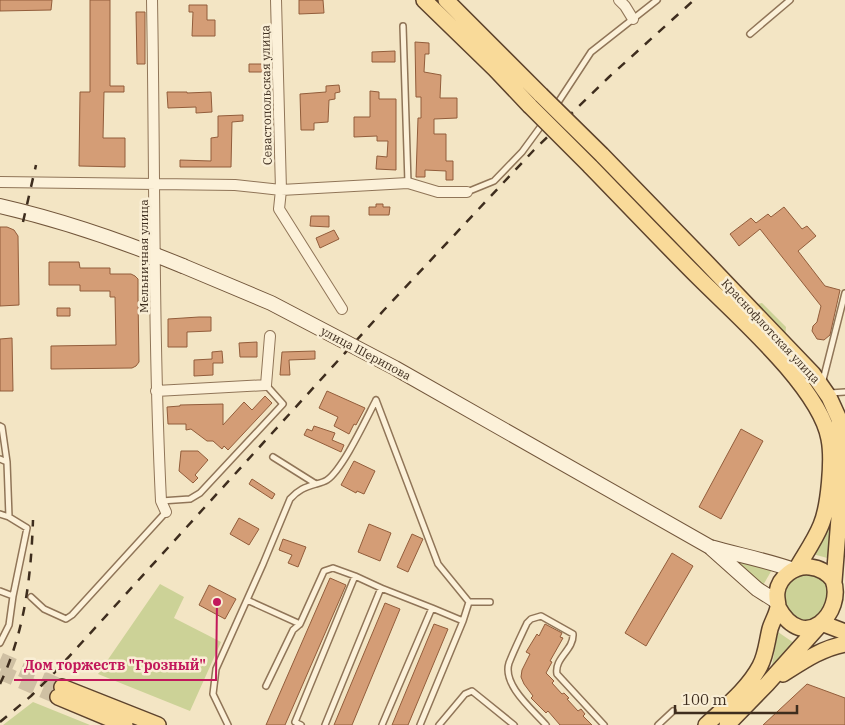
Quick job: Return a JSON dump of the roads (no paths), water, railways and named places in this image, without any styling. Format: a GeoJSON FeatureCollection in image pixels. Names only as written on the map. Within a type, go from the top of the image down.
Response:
{"type":"FeatureCollection","features":[{"type":"Feature","properties":{"kind":"main road"},"geometry":{"type":"LineString","coordinates":[[424,0],[495,69],[769,348],[807,392],[824,422],[829,439],[827,505],[821,527],[795,569]]}},
{"type":"Feature","properties":{"kind":"main road","name":"Краснофлотская улица"},"geometry":{"type":"LineString","coordinates":[[446,0],[602,155],[794,354],[824,390],[839,419],[843,437],[844,465],[839,520],[839,589]]}},
{"type":"Feature","properties":{"kind":"main road","name":"улица Шерипова"},"geometry":{"type":"LineString","coordinates":[[0,206],[52,220],[155,254],[271,303],[395,368],[710,547]]}},
{"type":"Feature","properties":{"kind":"main road"},"geometry":{"type":"LineString","coordinates":[[839,520],[845,566]]}},
{"type":"Feature","properties":{"kind":"main road"},"geometry":{"type":"LineString","coordinates":[[710,547],[795,569]]}},
{"type":"Feature","properties":{"kind":"main road"},"geometry":{"type":"LineString","coordinates":[[710,547],[757,589],[777,604],[784,618],[794,626],[806,629],[821,626],[845,632]]}},
{"type":"Feature","properties":{"kind":"main road"},"geometry":{"type":"LineString","coordinates":[[706,725],[751,682],[761,665],[777,604],[777,592],[780,583],[786,575],[795,569],[807,566],[827,573],[839,589],[839,600],[831,618],[821,626],[727,725]]}},
{"type":"Feature","properties":{"kind":"main road"},"geometry":{"type":"LineString","coordinates":[[767,684],[817,654],[845,644]]}},
{"type":"Feature","properties":{"kind":"main road"},"geometry":{"type":"LineString","coordinates":[[125,725],[60,692],[158,725]]}},
{"type":"Feature","properties":{"kind":"street","name":"Мельничная улица"},"geometry":{"type":"LineString","coordinates":[[152,0],[156,391],[160,501],[166,512]]}},
{"type":"Feature","properties":{"kind":"street","name":"Севастопольская улица"},"geometry":{"type":"LineString","coordinates":[[276,0],[281,190]]}},
{"type":"Feature","properties":{"kind":"street"},"geometry":{"type":"LineString","coordinates":[[619,0],[633,19]]}},
{"type":"Feature","properties":{"kind":"street"},"geometry":{"type":"LineString","coordinates":[[0,182],[235,185],[281,190],[408,183],[438,192],[467,192]]}},
{"type":"Feature","properties":{"kind":"street"},"geometry":{"type":"LineString","coordinates":[[281,190],[279,209],[342,309]]}},
{"type":"Feature","properties":{"kind":"street"},"geometry":{"type":"LineString","coordinates":[[156,391],[266,385],[270,336]]}},
{"type":"Feature","properties":{"kind":"lane"},"geometry":{"type":"LineString","coordinates":[[467,192],[494,181],[522,152],[562,97],[590,52],[657,0]]}},
{"type":"Feature","properties":{"kind":"lane"},"geometry":{"type":"LineString","coordinates":[[750,34],[790,0]]}},
{"type":"Feature","properties":{"kind":"lane"},"geometry":{"type":"LineString","coordinates":[[402,26],[408,183]]}},
{"type":"Feature","properties":{"kind":"lane"},"geometry":{"type":"LineString","coordinates":[[845,293],[824,390],[845,392]]}},
{"type":"Feature","properties":{"kind":"lane"},"geometry":{"type":"LineString","coordinates":[[160,501],[190,499],[200,494],[283,404],[266,385]]}},
{"type":"Feature","properties":{"kind":"lane"},"geometry":{"type":"LineString","coordinates":[[228,725],[213,694],[216,669],[290,498],[304,488],[326,481],[334,474],[376,400],[438,564],[469,602]]}},
{"type":"Feature","properties":{"kind":"lane"},"geometry":{"type":"LineString","coordinates":[[0,426],[2,427],[7,462],[9,517]]}},
{"type":"Feature","properties":{"kind":"lane"},"geometry":{"type":"LineString","coordinates":[[274,457],[316,484]]}},
{"type":"Feature","properties":{"kind":"lane"},"geometry":{"type":"LineString","coordinates":[[0,459],[7,462]]}},
{"type":"Feature","properties":{"kind":"lane"},"geometry":{"type":"LineString","coordinates":[[31,597],[44,609],[66,619],[72,615],[166,512]]}},
{"type":"Feature","properties":{"kind":"lane"},"geometry":{"type":"LineString","coordinates":[[0,514],[27,528],[9,626],[0,642]]}},
{"type":"Feature","properties":{"kind":"lane"},"geometry":{"type":"LineString","coordinates":[[266,686],[293,630],[300,624],[324,571],[328,568],[334,568],[355,576],[463,622]]}},
{"type":"Feature","properties":{"kind":"lane"},"geometry":{"type":"LineString","coordinates":[[301,725],[294,722],[355,576]]}},
{"type":"Feature","properties":{"kind":"lane"},"geometry":{"type":"LineString","coordinates":[[325,725],[381,588]]}},
{"type":"Feature","properties":{"kind":"lane"},"geometry":{"type":"LineString","coordinates":[[0,591],[13,596]]}},
{"type":"Feature","properties":{"kind":"lane"},"geometry":{"type":"LineString","coordinates":[[247,600],[300,624]]}},
{"type":"Feature","properties":{"kind":"lane"},"geometry":{"type":"LineString","coordinates":[[469,602],[490,602]]}},
{"type":"Feature","properties":{"kind":"lane"},"geometry":{"type":"LineString","coordinates":[[420,725],[463,622],[469,602]]}},
{"type":"Feature","properties":{"kind":"lane"},"geometry":{"type":"LineString","coordinates":[[382,725],[432,608]]}},
{"type":"Feature","properties":{"kind":"lane"},"geometry":{"type":"LineString","coordinates":[[546,725],[515,690],[510,682],[508,673],[509,665],[527,624],[531,618],[540,616],[573,634],[573,641],[557,666],[557,674],[604,725]]}},
{"type":"Feature","properties":{"kind":"lane"},"geometry":{"type":"LineString","coordinates":[[439,725],[465,694],[470,691],[514,725]]}},
{"type":"Feature","properties":{"kind":"lane"},"geometry":{"type":"LineString","coordinates":[[658,725],[673,711]]}},
{"type":"Feature","properties":{"kind":"tunnel"},"geometry":{"type":"LineString","coordinates":[[0,660],[62,687]]}},
{"type":"Feature","properties":{"kind":"tunnel"},"geometry":{"type":"LineString","coordinates":[[0,672],[58,697]]}},
{"type":"Feature","properties":{"kind":"railway"},"geometry":{"type":"LineString","coordinates":[[0,722],[31,696],[55,672],[384,310],[534,150],[609,77],[694,0]]}},
{"type":"Feature","properties":{"kind":"railway"},"geometry":{"type":"LineString","coordinates":[[23,222],[36,165]]}},
{"type":"Feature","properties":{"kind":"railway"},"geometry":{"type":"LineString","coordinates":[[0,684],[9,664],[21,624],[31,562],[33,520]]}},
{"type":"Feature","properties":{"kind":"place","name":"Дом торжеств \"Грозный\""},"geometry":{"type":"Point","coordinates":[217,602]}}]}
